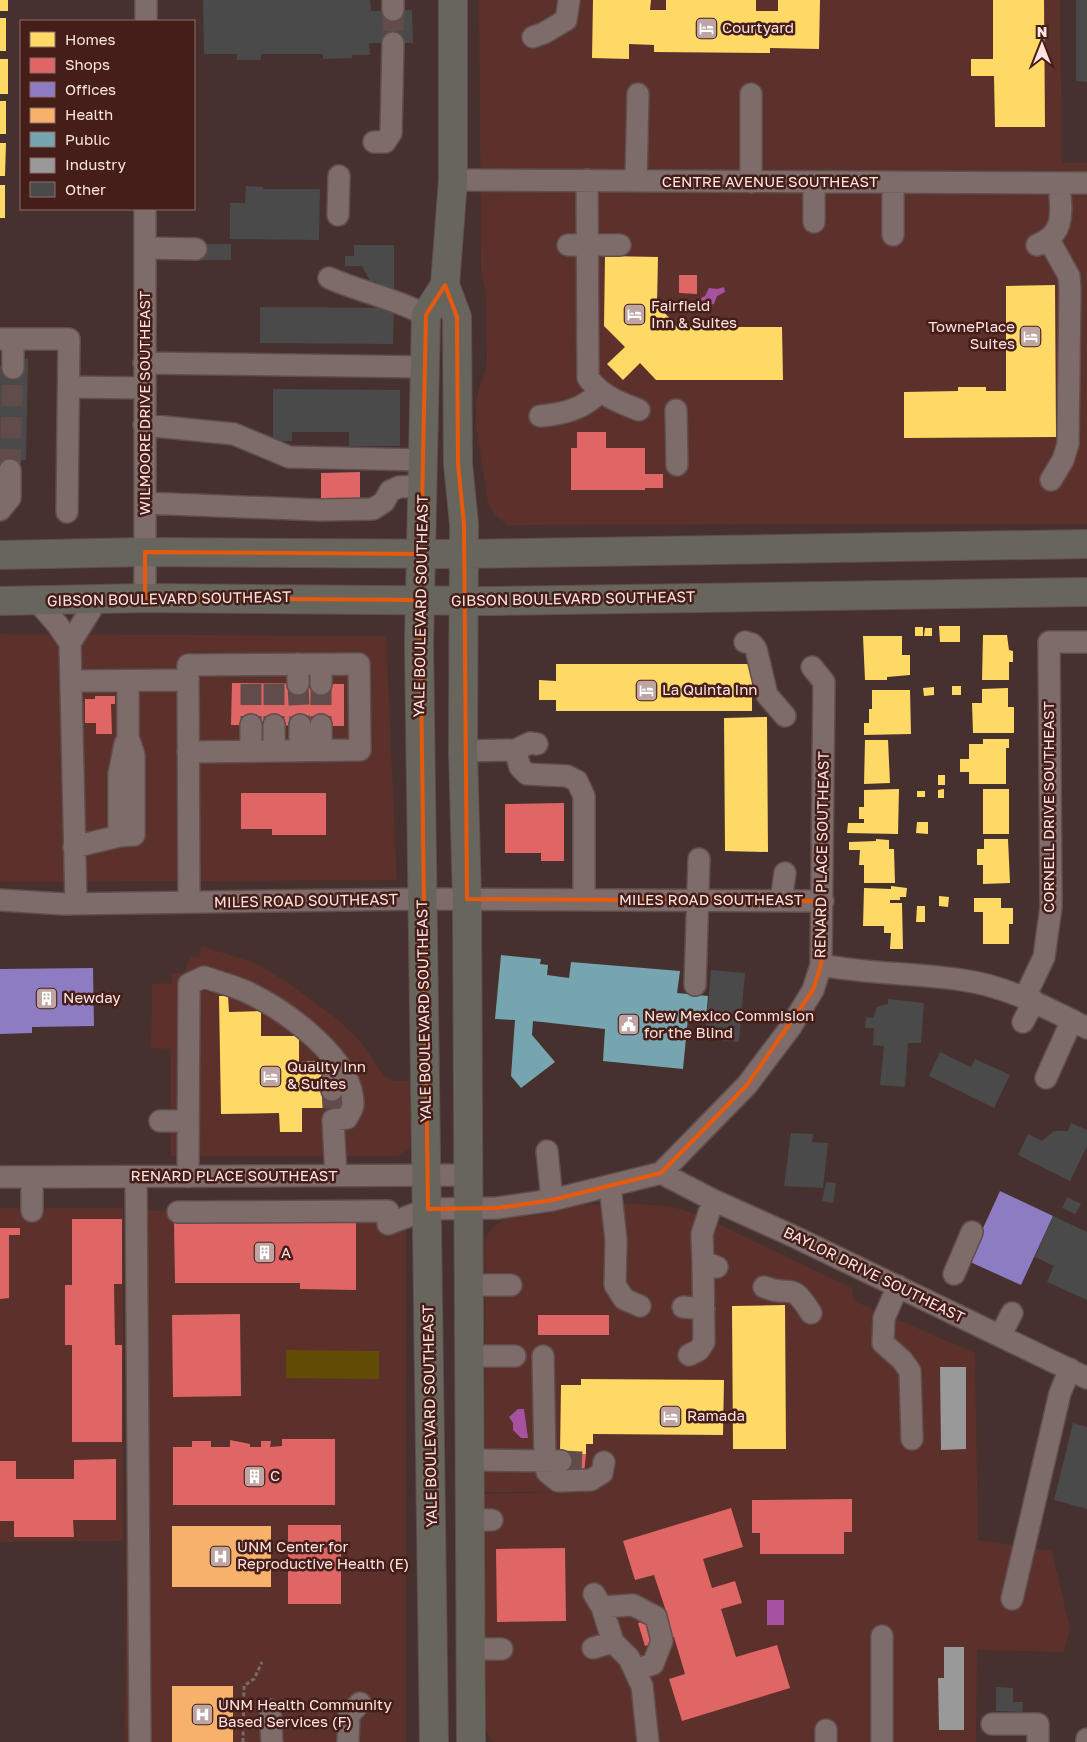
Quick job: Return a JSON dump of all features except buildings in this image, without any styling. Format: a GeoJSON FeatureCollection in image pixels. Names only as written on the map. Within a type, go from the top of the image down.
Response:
{"type":"FeatureCollection","features":[{"type":"Feature","properties":{"kind":"main road"},"geometry":{"type":"LineString","coordinates":[[452,0],[453,180],[445,285],[457,317],[458,464],[464,554],[463,751],[467,899],[470,1460],[481,1520],[471,1649],[471,1742]]}},
{"type":"Feature","properties":{"kind":"main road"},"geometry":{"type":"LineString","coordinates":[[426,315],[445,285]]}},
{"type":"Feature","properties":{"kind":"main road","name":"YALE BOULEVARD SOUTHEAST"},"geometry":{"type":"LineString","coordinates":[[426,315],[420,600],[421,899],[428,1175],[434,1742]]}},
{"type":"Feature","properties":{"kind":"main road"},"geometry":{"type":"LineString","coordinates":[[0,555],[145,552],[464,554],[1087,544]]}},
{"type":"Feature","properties":{"kind":"main road","name":"GIBSON BOULEVARD SOUTHEAST"},"geometry":{"type":"LineString","coordinates":[[0,601],[145,598],[464,600],[1087,592]]}},
{"type":"Feature","properties":{"kind":"street"},"geometry":{"type":"LineString","coordinates":[[146,0],[146,20]]}},
{"type":"Feature","properties":{"kind":"street"},"geometry":{"type":"LineString","coordinates":[[533,37],[552,30],[566,20],[569,0]]}},
{"type":"Feature","properties":{"kind":"street"},"geometry":{"type":"LineString","coordinates":[[374,142],[385,142],[392,133],[393,43]]}},
{"type":"Feature","properties":{"kind":"street"},"geometry":{"type":"LineString","coordinates":[[636,181],[638,94]]}},
{"type":"Feature","properties":{"kind":"street"},"geometry":{"type":"LineString","coordinates":[[750,182],[751,94]]}},
{"type":"Feature","properties":{"kind":"street"},"geometry":{"type":"LineString","coordinates":[[338,215],[339,176]]}},
{"type":"Feature","properties":{"kind":"street","name":"CENTRE AVENUE SOUTHEAST"},"geometry":{"type":"LineString","coordinates":[[453,180],[1087,183]]}},
{"type":"Feature","properties":{"kind":"street"},"geometry":{"type":"LineString","coordinates":[[587,180],[578,246],[588,378],[608,398],[639,410]]}},
{"type":"Feature","properties":{"kind":"street"},"geometry":{"type":"LineString","coordinates":[[814,182],[814,222]]}},
{"type":"Feature","properties":{"kind":"street"},"geometry":{"type":"LineString","coordinates":[[893,182],[893,235]]}},
{"type":"Feature","properties":{"kind":"street"},"geometry":{"type":"LineString","coordinates":[[1051,480],[1063,460],[1068,444],[1069,276],[1043,242],[1060,226],[1059,183]]}},
{"type":"Feature","properties":{"kind":"street","name":"WILMOORE DRIVE SOUTHEAST"},"geometry":{"type":"LineString","coordinates":[[145,210],[145,598]]}},
{"type":"Feature","properties":{"kind":"street"},"geometry":{"type":"LineString","coordinates":[[578,246],[620,246]]}},
{"type":"Feature","properties":{"kind":"street"},"geometry":{"type":"LineString","coordinates":[[145,248],[196,249]]}},
{"type":"Feature","properties":{"kind":"street"},"geometry":{"type":"LineString","coordinates":[[329,278],[374,296],[404,303],[426,315]]}},
{"type":"Feature","properties":{"kind":"street"},"geometry":{"type":"LineString","coordinates":[[13,368],[7,339],[69,339],[67,512]]}},
{"type":"Feature","properties":{"kind":"street"},"geometry":{"type":"LineString","coordinates":[[144,363],[426,366]]}},
{"type":"Feature","properties":{"kind":"street"},"geometry":{"type":"LineString","coordinates":[[69,387],[144,388]]}},
{"type":"Feature","properties":{"kind":"street"},"geometry":{"type":"LineString","coordinates":[[540,416],[564,414],[592,400],[600,392]]}},
{"type":"Feature","properties":{"kind":"street"},"geometry":{"type":"LineString","coordinates":[[676,410],[677,465]]}},
{"type":"Feature","properties":{"kind":"street"},"geometry":{"type":"LineString","coordinates":[[144,425],[234,434],[289,457],[424,460]]}},
{"type":"Feature","properties":{"kind":"street"},"geometry":{"type":"LineString","coordinates":[[0,510],[10,498],[10,470]]}},
{"type":"Feature","properties":{"kind":"street"},"geometry":{"type":"LineString","coordinates":[[145,503],[320,510],[373,509],[384,502],[390,492],[399,487],[423,486]]}},
{"type":"Feature","properties":{"kind":"street"},"geometry":{"type":"LineString","coordinates":[[70,643],[97,600]]}},
{"type":"Feature","properties":{"kind":"street"},"geometry":{"type":"LineString","coordinates":[[37,601],[57,624],[70,643],[76,904]]}},
{"type":"Feature","properties":{"kind":"street"},"geometry":{"type":"LineString","coordinates":[[745,642],[752,644],[756,649],[767,695],[785,716]]}},
{"type":"Feature","properties":{"kind":"street","name":"CORNELL DRIVE SOUTHEAST"},"geometry":{"type":"LineString","coordinates":[[1024,1022],[1044,957],[1051,907],[1049,642],[1087,642]]}},
{"type":"Feature","properties":{"kind":"street"},"geometry":{"type":"LineString","coordinates":[[188,752],[360,750],[359,664],[321,674],[251,674],[188,665],[188,752],[189,902]]}},
{"type":"Feature","properties":{"kind":"street","name":"RENARD PLACE SOUTHEAST"},"geometry":{"type":"LineString","coordinates":[[661,1173],[718,1117],[752,1078],[790,1028],[813,990],[821,965],[824,682],[812,667]]}},
{"type":"Feature","properties":{"kind":"street"},"geometry":{"type":"LineString","coordinates":[[71,681],[188,680]]}},
{"type":"Feature","properties":{"kind":"street"},"geometry":{"type":"LineString","coordinates":[[74,847],[119,836],[134,835],[134,755],[128,737],[128,681]]}},
{"type":"Feature","properties":{"kind":"street"},"geometry":{"type":"LineString","coordinates":[[251,725],[251,751]]}},
{"type":"Feature","properties":{"kind":"street"},"geometry":{"type":"LineString","coordinates":[[274,725],[274,751]]}},
{"type":"Feature","properties":{"kind":"street"},"geometry":{"type":"LineString","coordinates":[[300,725],[300,751]]}},
{"type":"Feature","properties":{"kind":"street"},"geometry":{"type":"LineString","coordinates":[[321,725],[321,750]]}},
{"type":"Feature","properties":{"kind":"street"},"geometry":{"type":"LineString","coordinates":[[463,751],[515,750],[530,743],[537,744]]}},
{"type":"Feature","properties":{"kind":"street"},"geometry":{"type":"LineString","coordinates":[[515,750],[520,767],[527,774],[567,776],[577,781],[584,796],[584,900]]}},
{"type":"Feature","properties":{"kind":"street"},"geometry":{"type":"LineString","coordinates":[[694,985],[698,859]]}},
{"type":"Feature","properties":{"kind":"street"},"geometry":{"type":"LineString","coordinates":[[781,901],[785,873]]}},
{"type":"Feature","properties":{"kind":"street","name":"MILES ROAD SOUTHEAST"},"geometry":{"type":"LineString","coordinates":[[0,900],[76,904],[421,899],[823,900]]}},
{"type":"Feature","properties":{"kind":"street"},"geometry":{"type":"LineString","coordinates":[[821,965],[851,971],[902,973],[964,980],[1030,999],[1079,1024],[1046,1078]]}},
{"type":"Feature","properties":{"kind":"street"},"geometry":{"type":"LineString","coordinates":[[188,1176],[190,984],[204,977],[247,992],[301,1025],[330,1055],[348,1079],[353,1106],[347,1118],[333,1106]]}},
{"type":"Feature","properties":{"kind":"street"},"geometry":{"type":"LineString","coordinates":[[336,1176],[332,1082],[338,1066]]}},
{"type":"Feature","properties":{"kind":"street"},"geometry":{"type":"LineString","coordinates":[[160,1121],[188,1121]]}},
{"type":"Feature","properties":{"kind":"street"},"geometry":{"type":"LineString","coordinates":[[547,1151],[552,1200]]}},
{"type":"Feature","properties":{"kind":"street"},"geometry":{"type":"LineString","coordinates":[[178,1212],[388,1211],[388,1224],[428,1209],[468,1210],[552,1200],[661,1173]]}},
{"type":"Feature","properties":{"kind":"street","name":"BAYLOR DRIVE SOUTHEAST"},"geometry":{"type":"LineString","coordinates":[[661,1173],[713,1200],[898,1286],[1078,1373]]}},
{"type":"Feature","properties":{"kind":"street","name":"RENARD PLACE SOUTHEAST"},"geometry":{"type":"LineString","coordinates":[[0,1177],[468,1175]]}},
{"type":"Feature","properties":{"kind":"street"},"geometry":{"type":"LineString","coordinates":[[32,1177],[32,1211]]}},
{"type":"Feature","properties":{"kind":"street"},"geometry":{"type":"LineString","coordinates":[[136,1177],[140,1742]]}},
{"type":"Feature","properties":{"kind":"street"},"geometry":{"type":"LineString","coordinates":[[610,1186],[616,1240],[615,1284],[624,1299],[640,1306]]}},
{"type":"Feature","properties":{"kind":"street"},"geometry":{"type":"LineString","coordinates":[[689,1355],[698,1350],[704,1342],[694,1308],[710,1264],[702,1234],[713,1200]]}},
{"type":"Feature","properties":{"kind":"street"},"geometry":{"type":"LineString","coordinates":[[939,1306],[957,1275],[972,1232]]}},
{"type":"Feature","properties":{"kind":"street"},"geometry":{"type":"LineString","coordinates":[[469,1285],[511,1285]]}},
{"type":"Feature","properties":{"kind":"street"},"geometry":{"type":"LineString","coordinates":[[898,1286],[884,1318],[883,1343],[902,1360],[910,1371],[912,1439]]}},
{"type":"Feature","properties":{"kind":"street"},"geometry":{"type":"LineString","coordinates":[[764,1287],[771,1290],[791,1290],[800,1295],[811,1313]]}},
{"type":"Feature","properties":{"kind":"street"},"geometry":{"type":"LineString","coordinates":[[1000,1336],[1012,1313]]}},
{"type":"Feature","properties":{"kind":"street"},"geometry":{"type":"LineString","coordinates":[[469,1356],[515,1356]]}},
{"type":"Feature","properties":{"kind":"street"},"geometry":{"type":"LineString","coordinates":[[543,1356],[553,1461],[548,1472],[558,1481],[591,1480],[602,1473],[601,1462]]}},
{"type":"Feature","properties":{"kind":"street"},"geometry":{"type":"LineString","coordinates":[[1012,1599],[1060,1393],[1078,1373]]}},
{"type":"Feature","properties":{"kind":"street"},"geometry":{"type":"LineString","coordinates":[[470,1460],[553,1461]]}},
{"type":"Feature","properties":{"kind":"street"},"geometry":{"type":"LineString","coordinates":[[635,1670],[654,1664],[662,1641],[656,1617],[633,1605],[598,1600],[613,1642],[629,1658],[642,1686],[648,1742]]}},
{"type":"Feature","properties":{"kind":"street"},"geometry":{"type":"LineString","coordinates":[[882,1636],[882,1742]]}},
{"type":"Feature","properties":{"kind":"street"},"geometry":{"type":"LineString","coordinates":[[592,1648],[613,1642]]}},
{"type":"Feature","properties":{"kind":"street"},"geometry":{"type":"LineString","coordinates":[[471,1649],[502,1648]]}},
{"type":"Feature","properties":{"kind":"street"},"geometry":{"type":"LineString","coordinates":[[348,1742],[349,1715],[360,1703]]}},
{"type":"Feature","properties":{"kind":"street"},"geometry":{"type":"LineString","coordinates":[[270,1710],[272,1742]]}},
{"type":"Feature","properties":{"kind":"street"},"geometry":{"type":"LineString","coordinates":[[992,1724],[1038,1724],[1038,1742]]}},
{"type":"Feature","properties":{"kind":"path"},"geometry":{"type":"LineString","coordinates":[[243,1742],[244,1686],[254,1679],[262,1662]]}},
{"type":"Feature","properties":{"kind":"highlighted area"},"geometry":{"type":"Polygon","coordinates":[[[445,285],[457,317],[458,464],[464,524],[467,899],[823,901],[821,965],[813,990],[747,1085],[661,1173],[552,1200],[497,1208],[428,1209],[420,600],[145,598],[145,552],[421,554],[426,315],[445,285]]]}},
{"type":"Feature","properties":{"kind":"shaded area"},"geometry":{"type":"Polygon","coordinates":[[[479,0],[1060,0],[1062,163],[1087,163],[1087,524],[507,525],[494,514],[488,503],[476,425],[476,399],[487,364],[486,294],[481,271],[479,0]]]}},
{"type":"Feature","properties":{"kind":"shaded area"},"geometry":{"type":"Polygon","coordinates":[[[724,287],[725,292],[717,296],[714,304],[704,306],[701,304],[701,298],[705,296],[709,288],[717,289],[724,287]]]}},
{"type":"Feature","properties":{"kind":"shaded area"},"geometry":{"type":"Polygon","coordinates":[[[0,634],[386,636],[397,880],[0,882],[0,634]]]}},
{"type":"Feature","properties":{"kind":"shaded area"},"geometry":{"type":"Polygon","coordinates":[[[201,946],[253,962],[287,982],[337,1019],[362,1043],[383,1075],[391,1081],[410,1081],[410,1149],[397,1156],[171,1156],[171,1049],[151,1048],[152,984],[172,983],[172,973],[184,973],[190,956],[199,957],[201,946]]]}},
{"type":"Feature","properties":{"kind":"shaded area"},"geometry":{"type":"Polygon","coordinates":[[[619,1203],[669,1206],[697,1214],[852,1288],[854,1301],[975,1353],[978,1540],[1052,1551],[1070,1629],[1064,1652],[977,1650],[976,1742],[494,1742],[489,1737],[486,1729],[484,1494],[552,1492],[485,1492],[485,1238],[492,1228],[506,1218],[540,1215],[582,1205],[619,1203]]]}},
{"type":"Feature","properties":{"kind":"shaded area"},"geometry":{"type":"Polygon","coordinates":[[[0,1208],[123,1208],[123,1541],[0,1542],[0,1208]]]}},
{"type":"Feature","properties":{"kind":"shaded area"},"geometry":{"type":"Polygon","coordinates":[[[406,1208],[406,1742],[125,1742],[128,1211],[406,1208]]]}},
{"type":"Feature","properties":{"kind":"shaded area"},"geometry":{"type":"Polygon","coordinates":[[[286,1350],[379,1351],[379,1379],[286,1378],[286,1350]]]}},
{"type":"Feature","properties":{"kind":"shaded area"},"geometry":{"type":"Polygon","coordinates":[[[518,1409],[524,1409],[528,1438],[521,1438],[513,1430],[513,1423],[509,1417],[518,1409]]]}},
{"type":"Feature","properties":{"kind":"shaded area"},"geometry":{"type":"Polygon","coordinates":[[[767,1600],[784,1600],[784,1625],[767,1625],[767,1600]]]}},
{"type":"Feature","properties":{"kind":"tunnel"},"geometry":{"type":"LineString","coordinates":[[393,10],[393,43]]}},
{"type":"Feature","properties":{"kind":"tunnel"},"geometry":{"type":"LineString","coordinates":[[10,470],[13,368]]}},
{"type":"Feature","properties":{"kind":"tunnel"},"geometry":{"type":"LineString","coordinates":[[251,684],[251,725]]}},
{"type":"Feature","properties":{"kind":"tunnel"},"geometry":{"type":"LineString","coordinates":[[274,684],[274,725]]}},
{"type":"Feature","properties":{"kind":"tunnel"},"geometry":{"type":"LineString","coordinates":[[298,684],[300,725]]}},
{"type":"Feature","properties":{"kind":"tunnel"},"geometry":{"type":"LineString","coordinates":[[321,684],[321,725]]}},
{"type":"Feature","properties":{"kind":"tunnel"},"geometry":{"type":"LineString","coordinates":[[332,1090],[333,1108]]}},
{"type":"Feature","properties":{"kind":"tunnel"},"geometry":{"type":"LineString","coordinates":[[561,1461],[585,1462]]}},
{"type":"Feature","properties":{"kind":"place","name":"Courtyard"},"geometry":{"type":"Point","coordinates":[706,28]}},
{"type":"Feature","properties":{"kind":"place","name":"Fairfield Inn & Suites"},"geometry":{"type":"Point","coordinates":[635,315]}},
{"type":"Feature","properties":{"kind":"place","name":"TownePlace Suites"},"geometry":{"type":"Point","coordinates":[1031,336]}},
{"type":"Feature","properties":{"kind":"place","name":"La Quinta Inn"},"geometry":{"type":"Point","coordinates":[646,690]}},
{"type":"Feature","properties":{"kind":"place","name":"Newday"},"geometry":{"type":"Point","coordinates":[47,998]}},
{"type":"Feature","properties":{"kind":"place","name":"New Mexico Commision for the Blind"},"geometry":{"type":"Point","coordinates":[628,1025]}},
{"type":"Feature","properties":{"kind":"place","name":"Quality Inn & Suites"},"geometry":{"type":"Point","coordinates":[271,1076]}},
{"type":"Feature","properties":{"kind":"place","name":"A"},"geometry":{"type":"Point","coordinates":[265,1253]}},
{"type":"Feature","properties":{"kind":"place","name":"Ramada"},"geometry":{"type":"Point","coordinates":[671,1416]}},
{"type":"Feature","properties":{"kind":"place","name":"C"},"geometry":{"type":"Point","coordinates":[254,1476]}},
{"type":"Feature","properties":{"kind":"place","name":"UNM Center for Reproductive Health (E)"},"geometry":{"type":"Point","coordinates":[221,1556]}},
{"type":"Feature","properties":{"kind":"place","name":"UNM Health Community Based Services (F)"},"geometry":{"type":"Point","coordinates":[202,1714]}}]}
